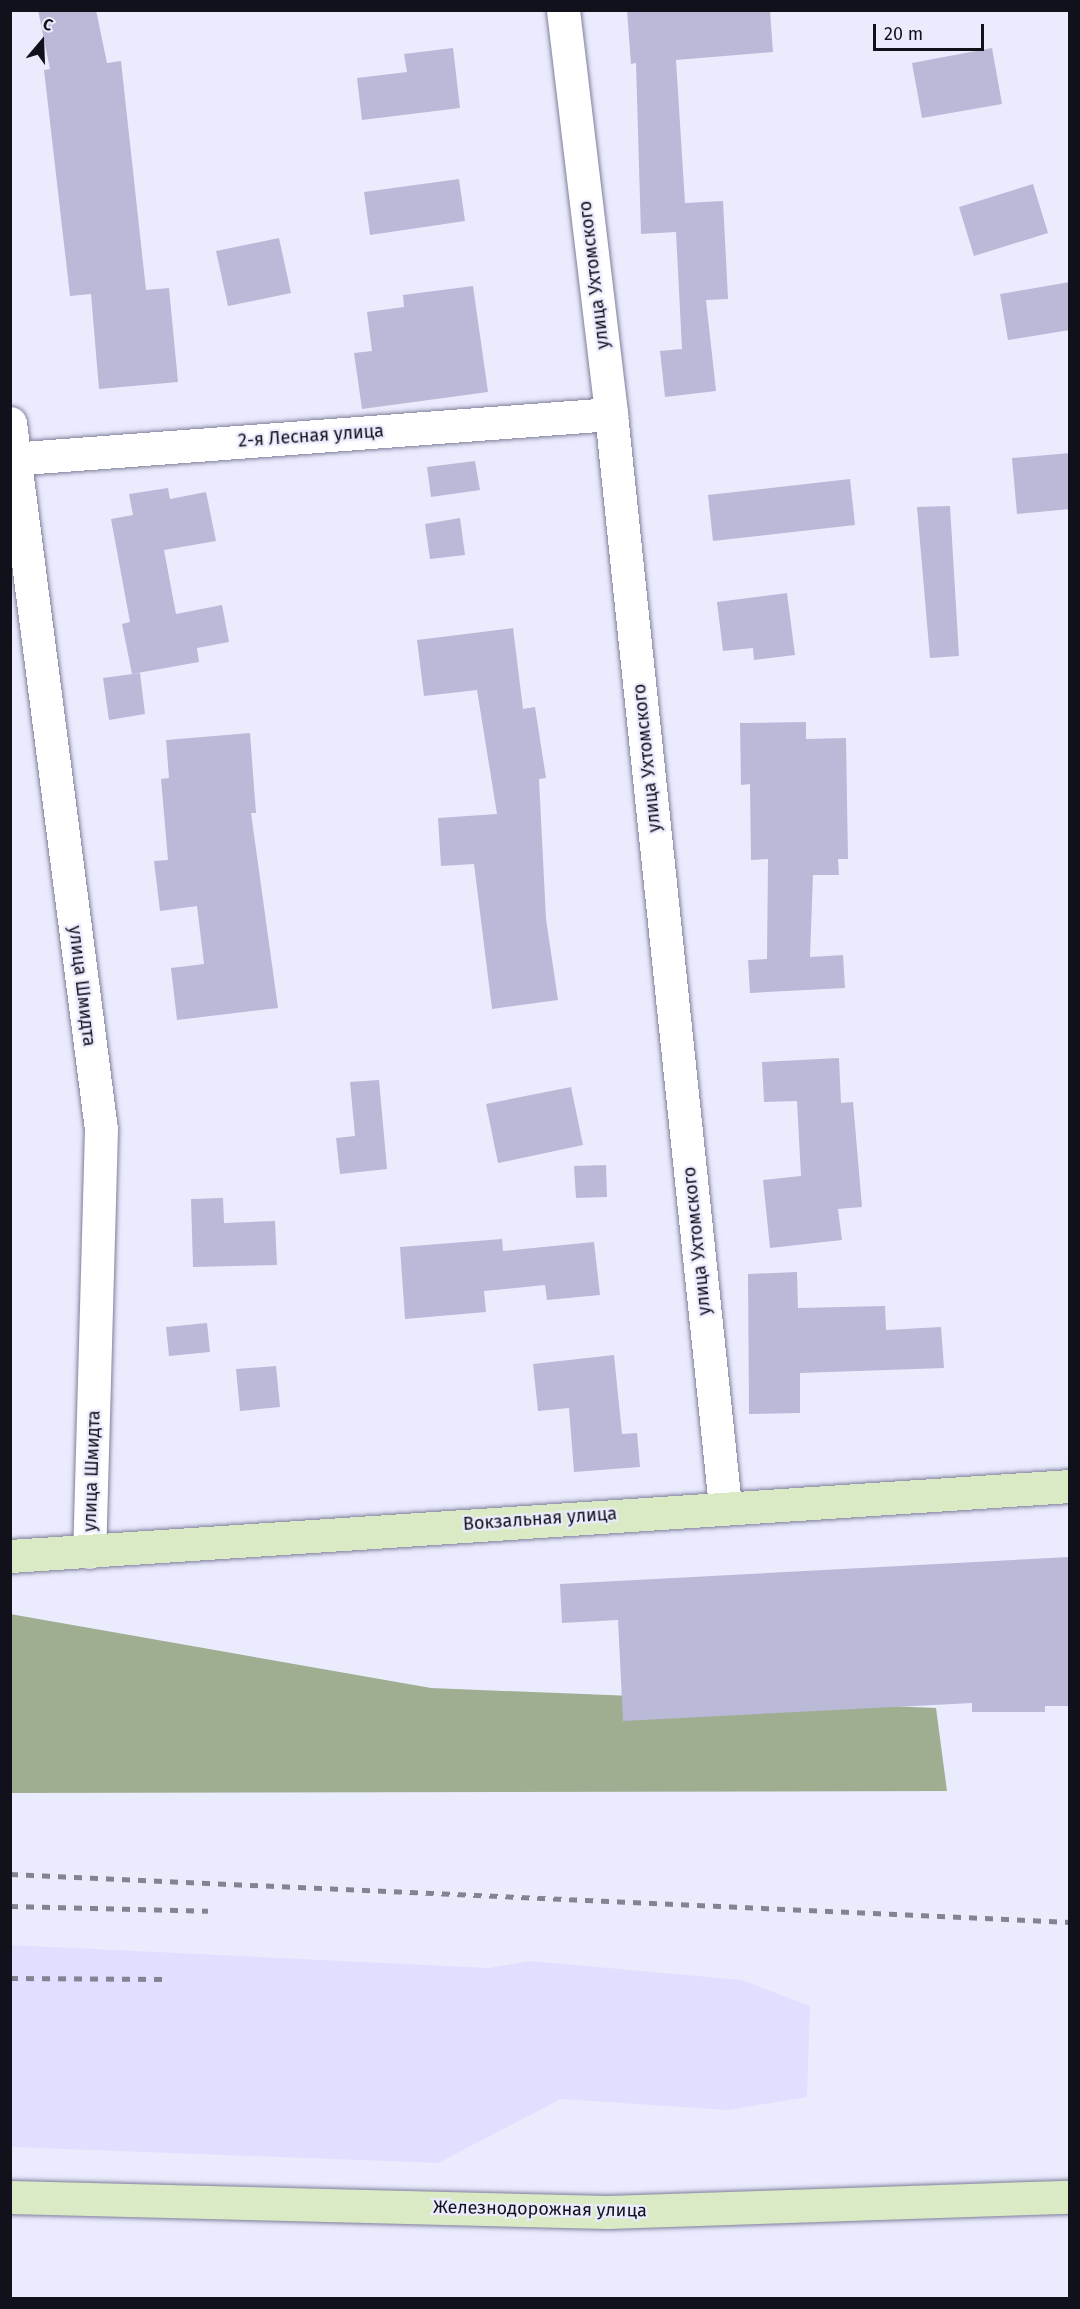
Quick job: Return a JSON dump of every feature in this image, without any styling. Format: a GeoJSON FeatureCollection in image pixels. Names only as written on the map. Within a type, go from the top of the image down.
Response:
{"type":"FeatureCollection","features":[{"type":"Feature","properties":{"kind":"street","name":"улица Ухтомского"},"geometry":{"type":"LineString","coordinates":[[562,10],[611,414],[725,1506]]}},
{"type":"Feature","properties":{"kind":"street","name":"2-я Лесная улица"},"geometry":{"type":"LineString","coordinates":[[13,459],[611,414]]}},
{"type":"Feature","properties":{"kind":"street","name":"улица Шмидта"},"geometry":{"type":"LineString","coordinates":[[10,423],[101,1129],[89,1552]]}},
{"type":"Feature","properties":{"kind":"street","name":"Вокзальная улица"},"geometry":{"type":"LineString","coordinates":[[10,1556],[725,1506],[1070,1486]]}},
{"type":"Feature","properties":{"kind":"street","name":"Железнодорожная улица"},"geometry":{"type":"LineString","coordinates":[[10,2197],[608,2212],[1070,2197]]}},
{"type":"Feature","properties":{"kind":"shaded area"},"geometry":{"type":"Polygon","coordinates":[[[10,1945],[489,1968],[530,1961],[742,1980],[810,2006],[807,2097],[728,2110],[561,2099],[438,2163],[11,2147],[10,1945]]]}},
{"type":"Feature","properties":{"kind":"green space"},"geometry":{"type":"Polygon","coordinates":[[[10,1614],[431,1688],[936,1708],[947,1791],[11,1793],[10,1614]]]}},
{"type":"Feature","properties":{"kind":"building"},"geometry":{"type":"Polygon","coordinates":[[[38,10],[96,10],[107,63],[121,61],[146,290],[169,288],[178,382],[99,389],[91,294],[70,296],[44,70],[50,69],[38,10]]]}},
{"type":"Feature","properties":{"kind":"building"},"geometry":{"type":"Polygon","coordinates":[[[627,10],[770,10],[773,52],[676,60],[685,203],[723,201],[728,299],[706,300],[716,391],[665,397],[660,351],[682,349],[676,232],[641,234],[636,63],[631,64],[627,10]]]}},
{"type":"Feature","properties":{"kind":"building"},"geometry":{"type":"Polygon","coordinates":[[[453,48],[460,108],[362,120],[357,78],[407,72],[404,54],[453,48]]]}},
{"type":"Feature","properties":{"kind":"building"},"geometry":{"type":"Polygon","coordinates":[[[992,48],[1002,104],[922,118],[912,63],[992,48]]]}},
{"type":"Feature","properties":{"kind":"building"},"geometry":{"type":"Polygon","coordinates":[[[459,179],[465,221],[370,235],[364,192],[459,179]]]}},
{"type":"Feature","properties":{"kind":"building"},"geometry":{"type":"Polygon","coordinates":[[[1033,184],[1048,233],[974,256],[959,207],[1033,184]]]}},
{"type":"Feature","properties":{"kind":"building"},"geometry":{"type":"Polygon","coordinates":[[[279,238],[291,293],[228,306],[216,251],[279,238]]]}},
{"type":"Feature","properties":{"kind":"building"},"geometry":{"type":"Polygon","coordinates":[[[1070,282],[1070,330],[1008,340],[1000,294],[1070,282]]]}},
{"type":"Feature","properties":{"kind":"building"},"geometry":{"type":"Polygon","coordinates":[[[473,286],[488,392],[362,409],[354,353],[372,351],[367,312],[404,307],[403,295],[473,286]]]}},
{"type":"Feature","properties":{"kind":"building"},"geometry":{"type":"Polygon","coordinates":[[[1070,453],[1070,509],[1017,514],[1012,458],[1070,453]]]}},
{"type":"Feature","properties":{"kind":"building"},"geometry":{"type":"Polygon","coordinates":[[[475,461],[480,490],[431,497],[427,467],[475,461]]]}},
{"type":"Feature","properties":{"kind":"building"},"geometry":{"type":"Polygon","coordinates":[[[850,479],[855,525],[713,541],[708,495],[850,479]]]}},
{"type":"Feature","properties":{"kind":"building"},"geometry":{"type":"Polygon","coordinates":[[[168,488],[170,499],[206,492],[216,541],[164,550],[176,614],[222,605],[229,642],[197,648],[199,662],[132,674],[122,624],[130,622],[111,519],[133,515],[129,494],[168,488]]]}},
{"type":"Feature","properties":{"kind":"building"},"geometry":{"type":"Polygon","coordinates":[[[950,506],[959,656],[930,658],[917,507],[950,506]]]}},
{"type":"Feature","properties":{"kind":"building"},"geometry":{"type":"Polygon","coordinates":[[[460,518],[465,555],[430,559],[425,524],[460,518]]]}},
{"type":"Feature","properties":{"kind":"building"},"geometry":{"type":"Polygon","coordinates":[[[787,593],[795,655],[754,660],[753,648],[723,651],[717,602],[787,593]]]}},
{"type":"Feature","properties":{"kind":"building"},"geometry":{"type":"Polygon","coordinates":[[[513,628],[523,709],[535,707],[546,778],[539,779],[546,919],[558,1000],[492,1009],[474,864],[441,866],[438,818],[497,814],[477,690],[424,696],[417,640],[513,628]]]}},
{"type":"Feature","properties":{"kind":"building"},"geometry":{"type":"Polygon","coordinates":[[[140,673],[145,714],[109,720],[103,678],[140,673]]]}},
{"type":"Feature","properties":{"kind":"building"},"geometry":{"type":"Polygon","coordinates":[[[806,722],[806,739],[846,738],[848,859],[838,859],[839,875],[813,875],[810,957],[843,955],[845,988],[750,993],[748,960],[767,959],[768,859],[751,860],[750,784],[741,785],[740,723],[806,722]]]}},
{"type":"Feature","properties":{"kind":"building"},"geometry":{"type":"Polygon","coordinates":[[[250,733],[256,813],[251,813],[278,1008],[177,1020],[171,968],[204,964],[197,906],[160,911],[154,861],[168,860],[161,779],[169,778],[166,740],[250,733]]]}},
{"type":"Feature","properties":{"kind":"building"},"geometry":{"type":"Polygon","coordinates":[[[839,1058],[841,1103],[853,1102],[862,1207],[838,1209],[842,1240],[770,1248],[763,1180],[801,1176],[797,1101],[764,1102],[762,1062],[839,1058]]]}},
{"type":"Feature","properties":{"kind":"building"},"geometry":{"type":"Polygon","coordinates":[[[379,1080],[387,1169],[340,1174],[336,1138],[355,1136],[350,1082],[379,1080]]]}},
{"type":"Feature","properties":{"kind":"building"},"geometry":{"type":"Polygon","coordinates":[[[571,1087],[583,1145],[498,1163],[486,1104],[571,1087]]]}},
{"type":"Feature","properties":{"kind":"building"},"geometry":{"type":"Polygon","coordinates":[[[606,1165],[607,1197],[576,1198],[574,1166],[606,1165]]]}},
{"type":"Feature","properties":{"kind":"building"},"geometry":{"type":"Polygon","coordinates":[[[223,1198],[224,1223],[275,1221],[277,1265],[193,1267],[191,1199],[223,1198]]]}},
{"type":"Feature","properties":{"kind":"building"},"geometry":{"type":"Polygon","coordinates":[[[502,1239],[503,1251],[594,1242],[600,1295],[547,1300],[545,1285],[484,1291],[486,1312],[405,1319],[400,1247],[502,1239]]]}},
{"type":"Feature","properties":{"kind":"building"},"geometry":{"type":"Polygon","coordinates":[[[797,1272],[798,1308],[885,1306],[886,1330],[941,1327],[944,1368],[800,1373],[800,1413],[749,1414],[748,1274],[797,1272]]]}},
{"type":"Feature","properties":{"kind":"building"},"geometry":{"type":"Polygon","coordinates":[[[207,1323],[210,1352],[169,1356],[166,1327],[207,1323]]]}},
{"type":"Feature","properties":{"kind":"building"},"geometry":{"type":"Polygon","coordinates":[[[614,1355],[622,1434],[637,1433],[640,1467],[574,1472],[569,1408],[538,1411],[533,1364],[614,1355]]]}},
{"type":"Feature","properties":{"kind":"building"},"geometry":{"type":"Polygon","coordinates":[[[276,1366],[280,1407],[240,1411],[236,1369],[276,1366]]]}},
{"type":"Feature","properties":{"kind":"building"},"geometry":{"type":"Polygon","coordinates":[[[1070,1557],[1070,1706],[1045,1706],[1045,1712],[972,1712],[972,1703],[623,1721],[618,1620],[562,1623],[560,1584],[1070,1557]]]}},
{"type":"Feature","properties":{"kind":"railway"},"geometry":{"type":"LineString","coordinates":[[10,1874],[1070,1922]]}},
{"type":"Feature","properties":{"kind":"railway"},"geometry":{"type":"LineString","coordinates":[[10,1906],[208,1911]]}},
{"type":"Feature","properties":{"kind":"railway"},"geometry":{"type":"LineString","coordinates":[[10,1978],[167,1979]]}}]}
